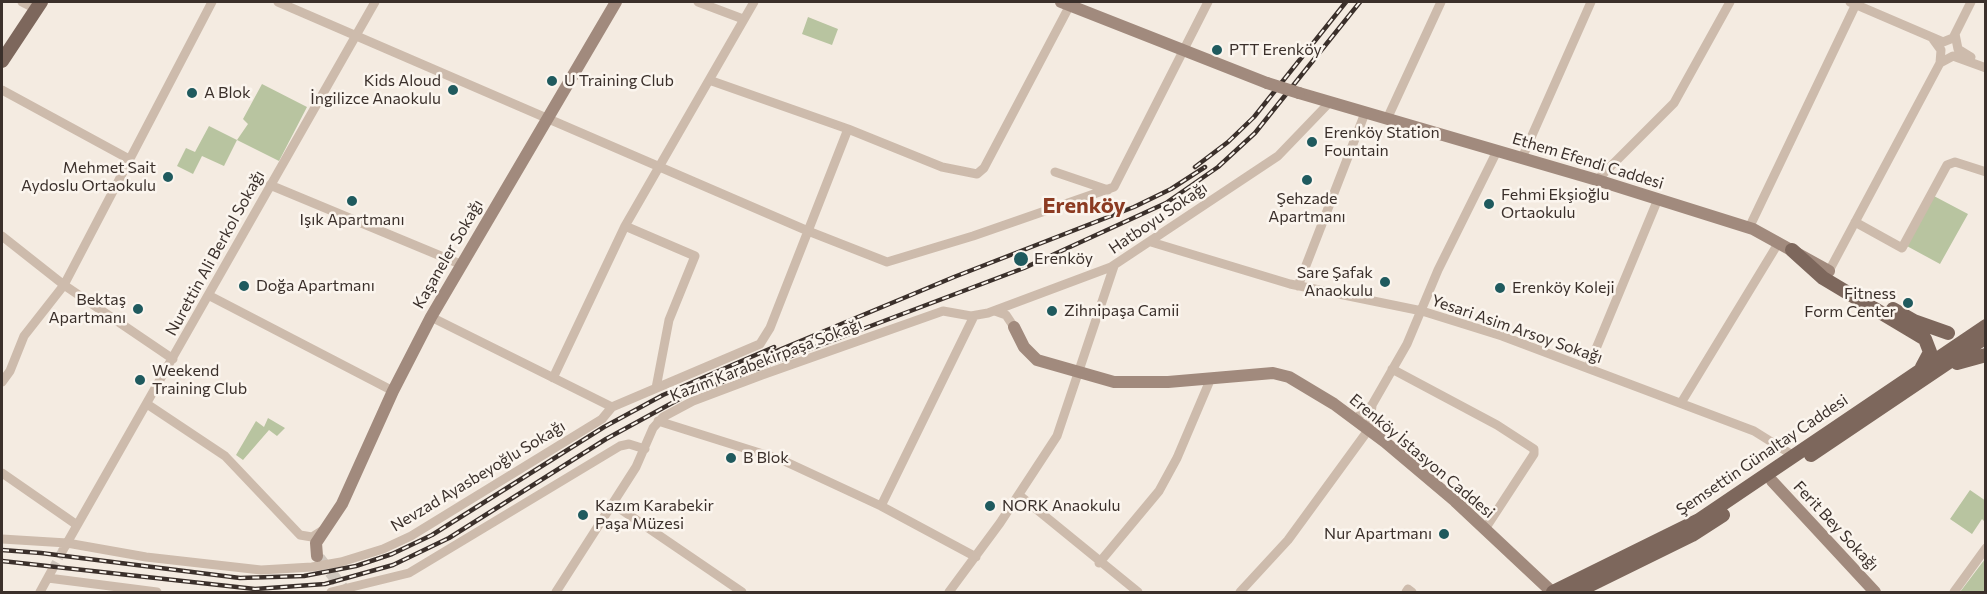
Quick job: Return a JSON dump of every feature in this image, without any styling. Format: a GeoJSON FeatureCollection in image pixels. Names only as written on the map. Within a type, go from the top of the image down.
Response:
{"type":"FeatureCollection","features":[{"type":"Feature","properties":{"kind":"main road"},"geometry":{"type":"LineString","coordinates":[[2,61],[38,5]]}},
{"type":"Feature","properties":{"kind":"main road"},"geometry":{"type":"LineString","coordinates":[[1785,246],[1823,278],[1925,339],[1930,353],[1919,371]]}},
{"type":"Feature","properties":{"kind":"main road"},"geometry":{"type":"LineString","coordinates":[[1829,271],[1914,321],[1948,333]]}},
{"type":"Feature","properties":{"kind":"main road","name":"Şemsettin Günaltay Caddesi"},"geometry":{"type":"LineString","coordinates":[[1552,592],[1694,522],[1919,371],[1983,341]]}},
{"type":"Feature","properties":{"kind":"main road","name":"Şemsettin Günaltay Caddesi"},"geometry":{"type":"LineString","coordinates":[[1576,592],[1692,535],[1983,341]]}},
{"type":"Feature","properties":{"kind":"street"},"geometry":{"type":"LineString","coordinates":[[22,2],[38,5]]}},
{"type":"Feature","properties":{"kind":"street"},"geometry":{"type":"LineString","coordinates":[[2,382],[24,336],[64,285],[212,2]]}},
{"type":"Feature","properties":{"kind":"street"},"geometry":{"type":"LineString","coordinates":[[278,2],[808,231],[874,258],[892,261],[1116,186],[1208,2]]}},
{"type":"Feature","properties":{"kind":"street","name":"Nurettin Ali Berkol Sokağı"},"geometry":{"type":"LineString","coordinates":[[65,547],[210,296],[270,184],[375,2]]}},
{"type":"Feature","properties":{"kind":"street","name":"Kaşaneler Sokağı"},"geometry":{"type":"LineString","coordinates":[[317,556],[315,545],[344,500],[393,391],[431,317],[460,264],[616,2]]}},
{"type":"Feature","properties":{"kind":"street"},"geometry":{"type":"LineString","coordinates":[[698,2],[743,19]]}},
{"type":"Feature","properties":{"kind":"street"},"geometry":{"type":"LineString","coordinates":[[553,378],[625,226],[754,2]]}},
{"type":"Feature","properties":{"kind":"street"},"geometry":{"type":"LineString","coordinates":[[1388,119],[1442,2]]}},
{"type":"Feature","properties":{"kind":"street"},"geometry":{"type":"LineString","coordinates":[[1522,158],[1591,2]]}},
{"type":"Feature","properties":{"kind":"street"},"geometry":{"type":"LineString","coordinates":[[1598,180],[1674,103],[1730,2]]}},
{"type":"Feature","properties":{"kind":"street"},"geometry":{"type":"LineString","coordinates":[[1749,228],[1853,3],[1933,39],[1949,41],[1971,2]]}},
{"type":"Feature","properties":{"kind":"street"},"geometry":{"type":"LineString","coordinates":[[709,80],[848,129],[942,167],[970,174],[980,173],[1065,3],[1184,51]]}},
{"type":"Feature","properties":{"kind":"street"},"geometry":{"type":"LineString","coordinates":[[1956,32],[1955,41],[1958,49],[1982,66]]}},
{"type":"Feature","properties":{"kind":"street"},"geometry":{"type":"LineString","coordinates":[[1829,271],[1940,63],[1941,50],[1933,39]]}},
{"type":"Feature","properties":{"kind":"street","name":"Ethem Efendi Caddesi"},"geometry":{"type":"LineString","coordinates":[[1184,51],[1267,83],[1329,103],[1598,180],[1749,228],[1829,271]]}},
{"type":"Feature","properties":{"kind":"street"},"geometry":{"type":"LineString","coordinates":[[1940,63],[1951,56],[1982,66]]}},
{"type":"Feature","properties":{"kind":"street"},"geometry":{"type":"LineString","coordinates":[[2,90],[129,159]]}},
{"type":"Feature","properties":{"kind":"street","name":"Hatboyu Sokağı"},"geometry":{"type":"LineString","coordinates":[[974,316],[1017,304],[1114,266],[1278,156],[1329,103]]}},
{"type":"Feature","properties":{"kind":"street"},"geometry":{"type":"LineString","coordinates":[[1298,286],[1365,113]]}},
{"type":"Feature","properties":{"kind":"street","name":"Nevzad Ayasbeyoğlu Sokağı"},"geometry":{"type":"LineString","coordinates":[[2,539],[255,570],[312,567],[350,560],[391,546],[436,523],[602,418],[612,407],[760,344],[770,328],[848,129]]}},
{"type":"Feature","properties":{"kind":"street"},"geometry":{"type":"LineString","coordinates":[[1355,419],[1372,405],[1392,369],[1422,311],[1438,270],[1497,151]]}},
{"type":"Feature","properties":{"kind":"street"},"geometry":{"type":"LineString","coordinates":[[1855,222],[1902,248],[1947,165],[1954,162],[1986,172]]}},
{"type":"Feature","properties":{"kind":"street"},"geometry":{"type":"LineString","coordinates":[[1055,172],[1108,190]]}},
{"type":"Feature","properties":{"kind":"street"},"geometry":{"type":"LineString","coordinates":[[270,184],[460,264]]}},
{"type":"Feature","properties":{"kind":"street"},"geometry":{"type":"LineString","coordinates":[[1588,368],[1658,199]]}},
{"type":"Feature","properties":{"kind":"street"},"geometry":{"type":"LineString","coordinates":[[625,226],[695,256],[669,320],[656,388]]}},
{"type":"Feature","properties":{"kind":"street"},"geometry":{"type":"LineString","coordinates":[[2,236],[64,285],[173,359]]}},
{"type":"Feature","properties":{"kind":"street","name":"Yesari Asim Arsoy Sokağı"},"geometry":{"type":"LineString","coordinates":[[1151,242],[1298,286],[1422,311],[1502,336],[1757,433],[1794,456]]}},
{"type":"Feature","properties":{"kind":"street"},"geometry":{"type":"LineString","coordinates":[[1681,403],[1785,246]]}},
{"type":"Feature","properties":{"kind":"street"},"geometry":{"type":"LineString","coordinates":[[950,592],[1019,495],[1057,436],[1080,374],[1114,266]]}},
{"type":"Feature","properties":{"kind":"street"},"geometry":{"type":"LineString","coordinates":[[210,296],[393,391]]}},
{"type":"Feature","properties":{"kind":"street"},"geometry":{"type":"LineString","coordinates":[[1014,327],[1013,314],[1017,304]]}},
{"type":"Feature","properties":{"kind":"street","name":"Kazım Karabekirpaşa Sokağı"},"geometry":{"type":"LineString","coordinates":[[556,592],[613,504],[645,449],[658,421],[700,398],[943,311],[974,316]]}},
{"type":"Feature","properties":{"kind":"street"},"geometry":{"type":"LineString","coordinates":[[995,311],[1006,315],[1014,327]]}},
{"type":"Feature","properties":{"kind":"street"},"geometry":{"type":"LineString","coordinates":[[881,506],[974,316]]}},
{"type":"Feature","properties":{"kind":"street"},"geometry":{"type":"LineString","coordinates":[[431,317],[612,407]]}},
{"type":"Feature","properties":{"kind":"street","name":"Erenköy İstasyon Caddesi"},"geometry":{"type":"LineString","coordinates":[[1014,327],[1024,347],[1034,357],[1080,374],[1128,384],[1280,374],[1319,394],[1369,429],[1485,529],[1552,592]]}},
{"type":"Feature","properties":{"kind":"street"},"geometry":{"type":"LineString","coordinates":[[1392,369],[1497,425],[1534,449],[1533,455],[1485,529]]}},
{"type":"Feature","properties":{"kind":"street"},"geometry":{"type":"LineString","coordinates":[[1099,563],[1159,491],[1177,458],[1210,378]]}},
{"type":"Feature","properties":{"kind":"street"},"geometry":{"type":"LineString","coordinates":[[147,404],[225,456],[300,535],[312,537],[324,530]]}},
{"type":"Feature","properties":{"kind":"street"},"geometry":{"type":"LineString","coordinates":[[1240,592],[1288,540],[1369,429],[1372,405]]}},
{"type":"Feature","properties":{"kind":"street"},"geometry":{"type":"LineString","coordinates":[[658,421],[773,456],[881,506],[976,557]]}},
{"type":"Feature","properties":{"kind":"street"},"geometry":{"type":"LineString","coordinates":[[333,592],[409,573],[619,446],[629,444],[645,449]]}},
{"type":"Feature","properties":{"kind":"street"},"geometry":{"type":"LineString","coordinates":[[2,473],[77,525]]}},
{"type":"Feature","properties":{"kind":"street","name":"Ferit Bey Sokağı"},"geometry":{"type":"LineString","coordinates":[[1772,481],[1875,592]]}},
{"type":"Feature","properties":{"kind":"street"},"geometry":{"type":"LineString","coordinates":[[1019,495],[1099,563],[1138,592]]}},
{"type":"Feature","properties":{"kind":"street"},"geometry":{"type":"LineString","coordinates":[[613,504],[742,592]]}},
{"type":"Feature","properties":{"kind":"street"},"geometry":{"type":"LineString","coordinates":[[1954,592],[1986,548]]}},
{"type":"Feature","properties":{"kind":"street"},"geometry":{"type":"LineString","coordinates":[[40,592],[50,574],[145,592],[157,592]]}},
{"type":"Feature","properties":{"kind":"street"},"geometry":{"type":"LineString","coordinates":[[1406,592],[1408,589],[1412,592]]}},
{"type":"Feature","properties":{"kind":"green space"},"geometry":{"type":"Polygon","coordinates":[[[808,17],[838,29],[832,45],[802,34],[808,17]]]}},
{"type":"Feature","properties":{"kind":"green space"},"geometry":{"type":"Polygon","coordinates":[[[262,84],[307,107],[279,161],[237,140],[248,124],[243,119],[262,84]]]}},
{"type":"Feature","properties":{"kind":"green space"},"geometry":{"type":"Polygon","coordinates":[[[209,126],[237,140],[224,166],[202,156],[193,174],[177,166],[186,148],[195,152],[209,126]]]}},
{"type":"Feature","properties":{"kind":"green space"},"geometry":{"type":"Polygon","coordinates":[[[1932,195],[1968,214],[1940,264],[1905,245],[1932,195]]]}},
{"type":"Feature","properties":{"kind":"green space"},"geometry":{"type":"Polygon","coordinates":[[[268,418],[285,428],[277,436],[269,430],[243,460],[236,455],[256,421],[264,427],[268,418]]]}},
{"type":"Feature","properties":{"kind":"green space"},"geometry":{"type":"Polygon","coordinates":[[[1970,490],[1986,501],[1985,522],[1982,519],[1972,534],[1950,519],[1970,490]]]}},
{"type":"Feature","properties":{"kind":"green space"},"geometry":{"type":"Polygon","coordinates":[[[1985,559],[1985,592],[1960,592],[1985,559]]]}},
{"type":"Feature","properties":{"kind":"tunnel"},"geometry":{"type":"LineString","coordinates":[[52,570],[63,550]]}},
{"type":"Feature","properties":{"kind":"tunnel"},"geometry":{"type":"LineString","coordinates":[[319,558],[346,592]]}},
{"type":"Feature","properties":{"kind":"railway"},"geometry":{"type":"LineString","coordinates":[[1195,167],[1228,142],[1254,117],[1346,2]]}},
{"type":"Feature","properties":{"kind":"railway"},"geometry":{"type":"LineString","coordinates":[[2,561],[255,589],[325,584],[393,565],[449,538],[606,439],[683,397],[1024,268],[1166,203],[1218,167],[1255,133],[1360,2]]}},
{"type":"Feature","properties":{"kind":"railway"},"geometry":{"type":"LineString","coordinates":[[767,355],[954,277],[1134,207],[1171,189],[1205,167]]}},
{"type":"Feature","properties":{"kind":"railway"},"geometry":{"type":"LineString","coordinates":[[2,550],[240,578],[304,576],[356,566],[392,554],[432,535],[604,427],[663,395],[774,347]]}},
{"type":"Feature","properties":{"kind":"place","name":"PTT Erenköy"},"geometry":{"type":"Point","coordinates":[1217,50]}},
{"type":"Feature","properties":{"kind":"place","name":"U Training Club"},"geometry":{"type":"Point","coordinates":[552,81]}},
{"type":"Feature","properties":{"kind":"place","name":"Kids Aloud İngilizce Anaokulu"},"geometry":{"type":"Point","coordinates":[453,90]}},
{"type":"Feature","properties":{"kind":"place","name":"A Blok"},"geometry":{"type":"Point","coordinates":[192,93]}},
{"type":"Feature","properties":{"kind":"place","name":"Erenköy Station Fountain"},"geometry":{"type":"Point","coordinates":[1312,142]}},
{"type":"Feature","properties":{"kind":"place","name":"Mehmet Sait Aydoslu Ortaokulu"},"geometry":{"type":"Point","coordinates":[168,177]}},
{"type":"Feature","properties":{"kind":"place","name":"Şehzade Apartmanı"},"geometry":{"type":"Point","coordinates":[1307,180]}},
{"type":"Feature","properties":{"kind":"place","name":"Işık Apartmanı"},"geometry":{"type":"Point","coordinates":[352,201]}},
{"type":"Feature","properties":{"kind":"place","name":"Fehmi Ekşioğlu Ortaokulu"},"geometry":{"type":"Point","coordinates":[1489,204]}},
{"type":"Feature","properties":{"kind":"place","name":"Erenköy"},"geometry":{"type":"Point","coordinates":[1021,259]}},
{"type":"Feature","properties":{"kind":"place","name":"Sare Şafak Anaokulu"},"geometry":{"type":"Point","coordinates":[1385,282]}},
{"type":"Feature","properties":{"kind":"place","name":"Doğa Apartmanı"},"geometry":{"type":"Point","coordinates":[244,286]}},
{"type":"Feature","properties":{"kind":"place","name":"Erenköy Koleji"},"geometry":{"type":"Point","coordinates":[1500,288]}},
{"type":"Feature","properties":{"kind":"place","name":"Fitness Form Center"},"geometry":{"type":"Point","coordinates":[1908,303]}},
{"type":"Feature","properties":{"kind":"place","name":"Bektaş Apartmanı"},"geometry":{"type":"Point","coordinates":[138,309]}},
{"type":"Feature","properties":{"kind":"place","name":"Zihnipaşa Camii"},"geometry":{"type":"Point","coordinates":[1052,311]}},
{"type":"Feature","properties":{"kind":"place","name":"Weekend Training Club"},"geometry":{"type":"Point","coordinates":[140,380]}},
{"type":"Feature","properties":{"kind":"place","name":"B Blok"},"geometry":{"type":"Point","coordinates":[731,458]}},
{"type":"Feature","properties":{"kind":"place","name":"NORK Anaokulu"},"geometry":{"type":"Point","coordinates":[990,506]}},
{"type":"Feature","properties":{"kind":"place","name":"Kazım Karabekir Paşa Müzesi"},"geometry":{"type":"Point","coordinates":[583,515]}},
{"type":"Feature","properties":{"kind":"place","name":"Nur Apartmanı"},"geometry":{"type":"Point","coordinates":[1444,534]}},
{"type":"Feature","properties":{"kind":"district","name":"Erenköy"},"geometry":{"type":"Point","coordinates":[1084,206]}}]}
